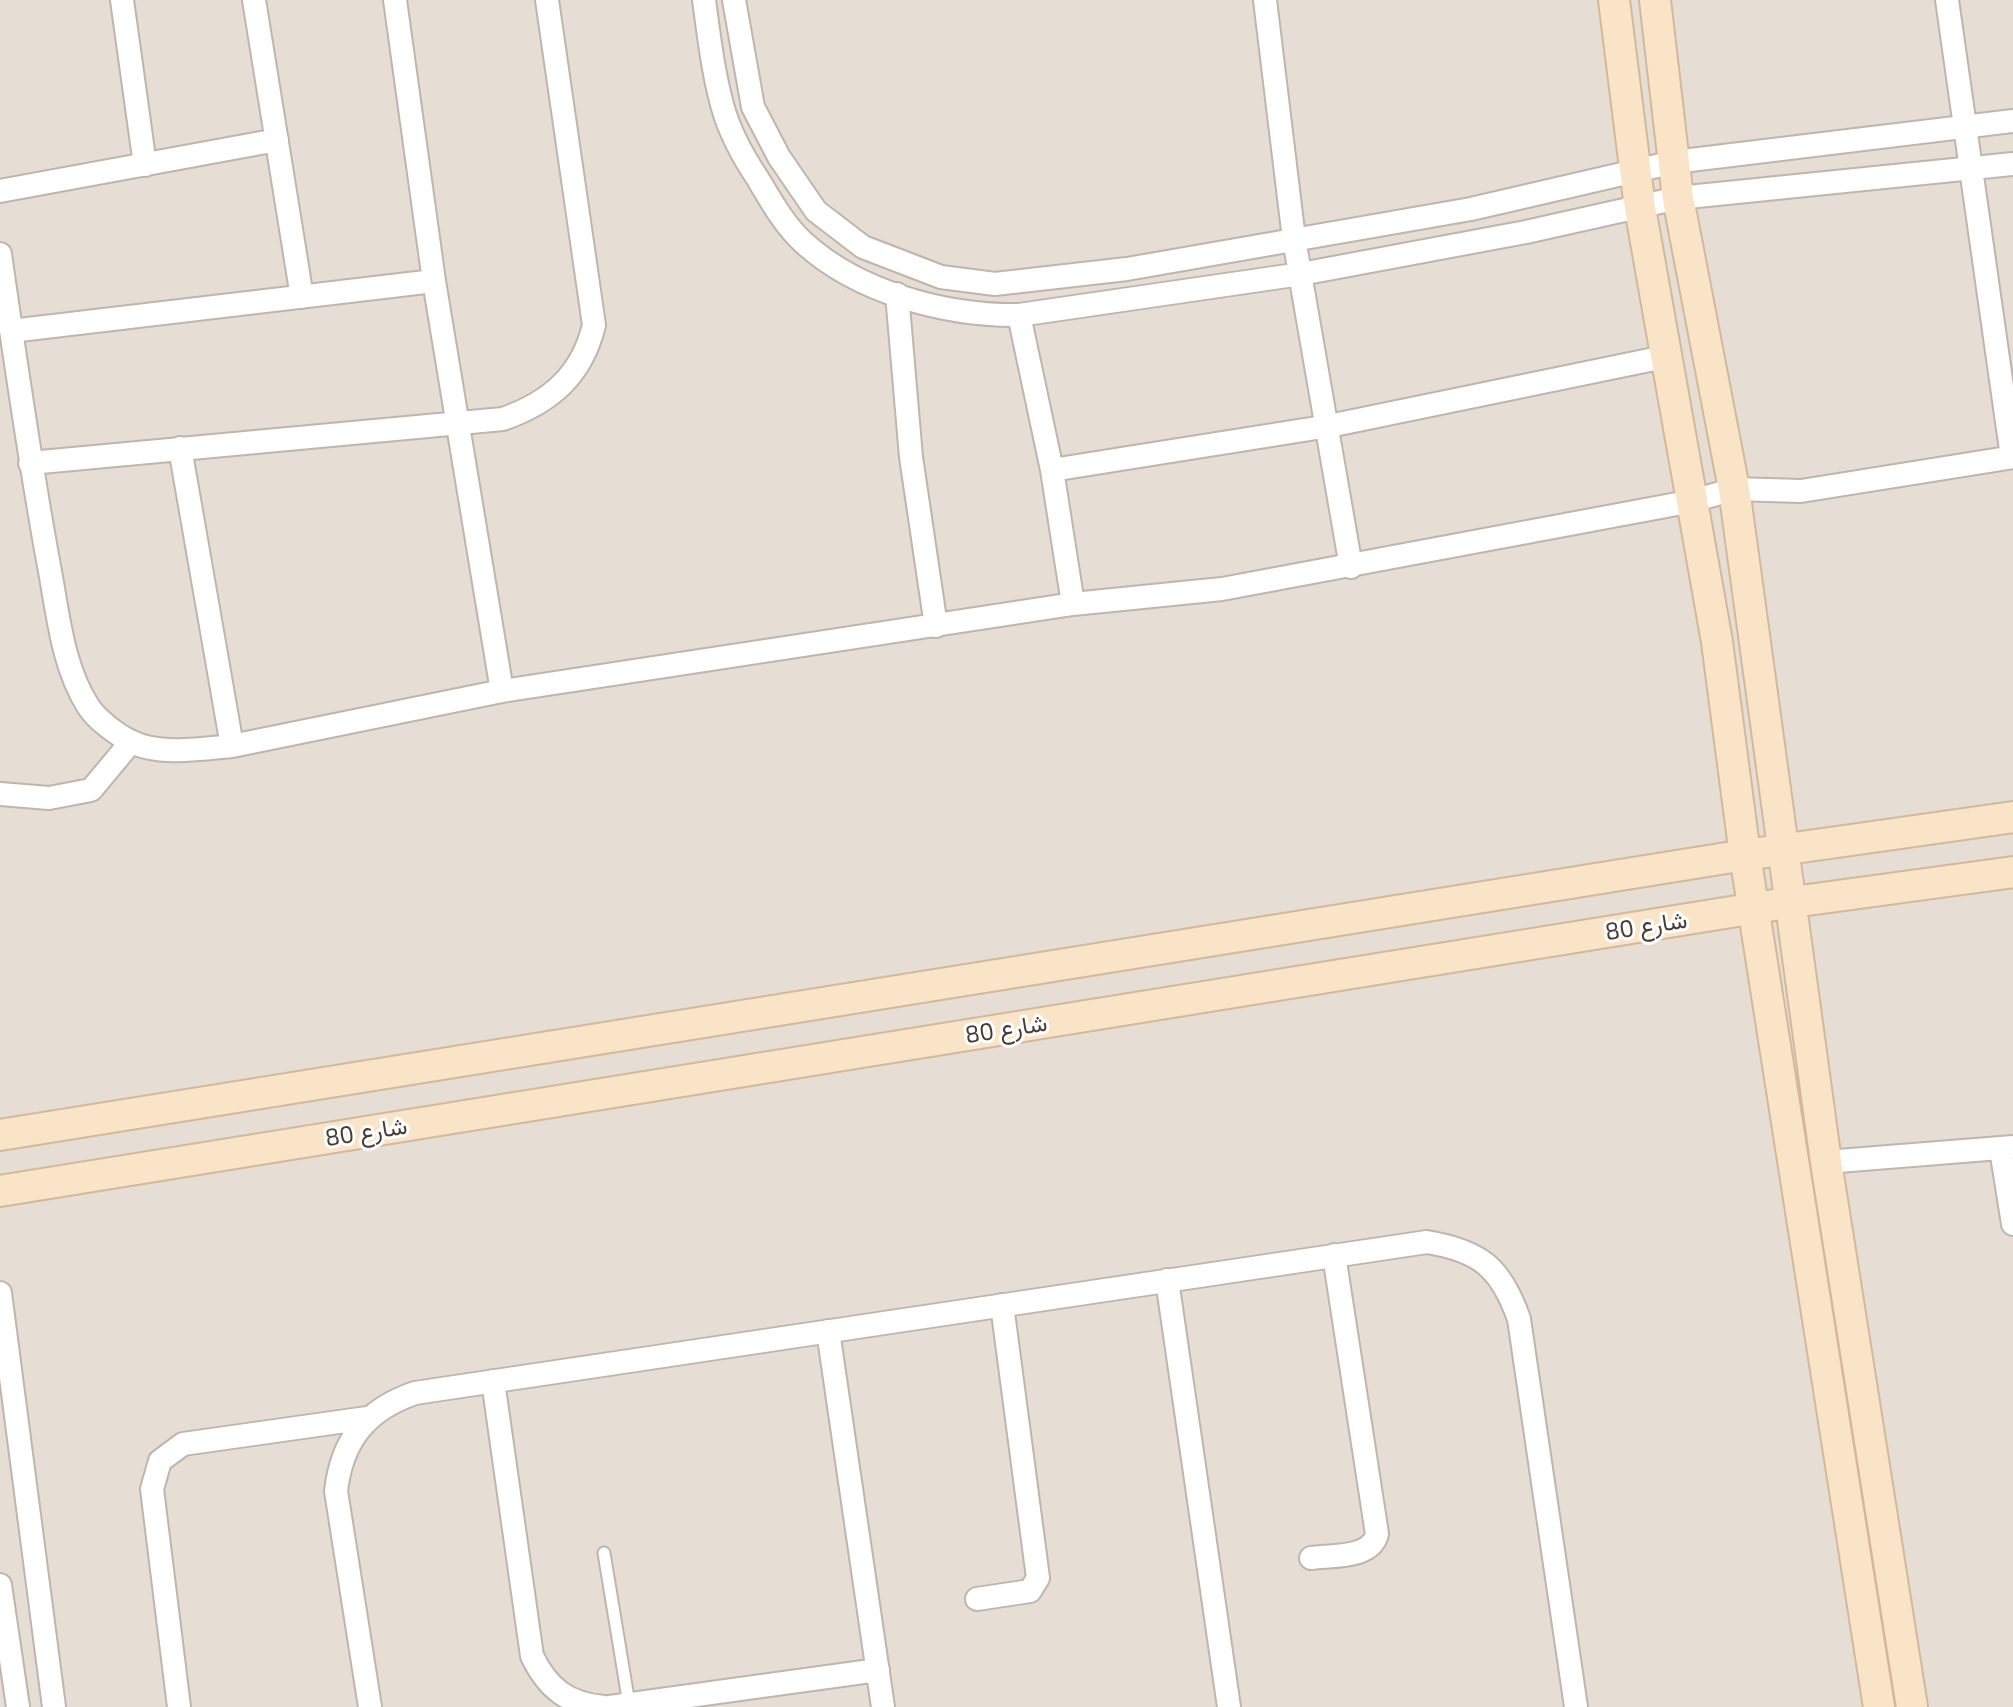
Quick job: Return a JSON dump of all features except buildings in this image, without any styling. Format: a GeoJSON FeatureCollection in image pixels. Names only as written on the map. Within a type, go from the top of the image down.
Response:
{"type":"FeatureCollection","features":[{"type":"Feature","properties":{"kind":"street"},"geometry":{"type":"LineString","coordinates":[[122,0],[145,165]]}},
{"type":"Feature","properties":{"kind":"street"},"geometry":{"type":"LineString","coordinates":[[254,0],[302,297]]}},
{"type":"Feature","properties":{"kind":"street"},"geometry":{"type":"LineString","coordinates":[[395,0],[434,281],[460,423],[502,691]]}},
{"type":"Feature","properties":{"kind":"street"},"geometry":{"type":"LineString","coordinates":[[30,463],[503,419],[526,411],[551,395],[574,374],[588,351],[594,325],[547,0]]}},
{"type":"Feature","properties":{"kind":"street"},"geometry":{"type":"LineString","coordinates":[[704,0],[723,110],[746,160],[774,206],[804,243],[846,271],[897,294],[934,308],[976,316],[1019,315],[1301,274],[1678,198],[2013,164]]}},
{"type":"Feature","properties":{"kind":"street"},"geometry":{"type":"LineString","coordinates":[[734,0],[753,107],[779,157],[816,211],[863,247],[941,277],[995,284],[1127,269],[1471,209],[1674,162],[2013,121]]}},
{"type":"Feature","properties":{"kind":"street"},"geometry":{"type":"LineString","coordinates":[[1265,0],[1294,239],[1329,426],[1351,567]]}},
{"type":"Feature","properties":{"kind":"street"},"geometry":{"type":"LineString","coordinates":[[1614,0],[1640,208],[1717,642],[1745,855],[1879,1707]]}},
{"type":"Feature","properties":{"kind":"street"},"geometry":{"type":"LineString","coordinates":[[1655,0],[1678,198],[1734,489],[1783,851],[1793,902],[1826,1162],[1912,1707]]}},
{"type":"Feature","properties":{"kind":"street"},"geometry":{"type":"LineString","coordinates":[[0,254],[30,463],[66,658],[89,707],[131,742],[191,750],[232,746],[502,691],[1073,604],[1222,589],[1351,567],[1693,501],[1734,489],[1801,491],[2012,457],[1947,0]]}},
{"type":"Feature","properties":{"kind":"street"},"geometry":{"type":"LineString","coordinates":[[0,191],[277,140]]}},
{"type":"Feature","properties":{"kind":"street"},"geometry":{"type":"LineString","coordinates":[[11,331],[434,281]]}},
{"type":"Feature","properties":{"kind":"street"},"geometry":{"type":"LineString","coordinates":[[897,294],[911,457],[936,626]]}},
{"type":"Feature","properties":{"kind":"street"},"geometry":{"type":"LineString","coordinates":[[1019,315],[1052,470],[1073,604]]}},
{"type":"Feature","properties":{"kind":"street"},"geometry":{"type":"LineString","coordinates":[[1052,470],[1329,426],[1664,357]]}},
{"type":"Feature","properties":{"kind":"street"},"geometry":{"type":"LineString","coordinates":[[180,448],[232,746]]}},
{"type":"Feature","properties":{"kind":"street"},"geometry":{"type":"LineString","coordinates":[[0,794],[49,798],[91,790],[131,742]]}},
{"type":"Feature","properties":{"kind":"street"},"geometry":{"type":"LineString","coordinates":[[0,1135],[1745,855],[2013,817]]}},
{"type":"Feature","properties":{"kind":"street","name":"شارع 80"},"geometry":{"type":"LineString","coordinates":[[0,1191],[1755,908],[2013,872]]}},
{"type":"Feature","properties":{"kind":"street"},"geometry":{"type":"LineString","coordinates":[[1826,1162],[2007,1148],[2013,1224]]}},
{"type":"Feature","properties":{"kind":"street"},"geometry":{"type":"LineString","coordinates":[[370,1707],[336,1491],[339,1464],[350,1439],[367,1418],[389,1402],[415,1393],[1427,1242],[1459,1247],[1488,1263],[1508,1288],[1519,1319],[1576,1707]]}},
{"type":"Feature","properties":{"kind":"street"},"geometry":{"type":"LineString","coordinates":[[1311,1558],[1363,1551],[1373,1544],[1377,1534],[1334,1255]]}},
{"type":"Feature","properties":{"kind":"street"},"geometry":{"type":"LineString","coordinates":[[1167,1280],[1229,1707]]}},
{"type":"Feature","properties":{"kind":"street"},"geometry":{"type":"LineString","coordinates":[[0,1293],[54,1707]]}},
{"type":"Feature","properties":{"kind":"street"},"geometry":{"type":"LineString","coordinates":[[977,1599],[1030,1591],[1038,1578],[1002,1305]]}},
{"type":"Feature","properties":{"kind":"street"},"geometry":{"type":"LineString","coordinates":[[828,1331],[883,1707]]}},
{"type":"Feature","properties":{"kind":"street"},"geometry":{"type":"LineString","coordinates":[[493,1381],[532,1656],[543,1678],[561,1696],[584,1705],[615,1706],[878,1670]]}},
{"type":"Feature","properties":{"kind":"street"},"geometry":{"type":"LineString","coordinates":[[179,1707],[152,1489],[160,1461],[183,1444],[367,1418]]}},
{"type":"Feature","properties":{"kind":"street"},"geometry":{"type":"LineString","coordinates":[[0,1585],[18,1707]]}},
{"type":"Feature","properties":{"kind":"lane"},"geometry":{"type":"LineString","coordinates":[[604,1553],[615,1706]]}},
{"type":"Feature","properties":{"kind":"shaded area"},"geometry":{"type":"Polygon","coordinates":[[[0,0],[2013,0],[2013,1707],[0,1707],[0,0]]]}}]}
